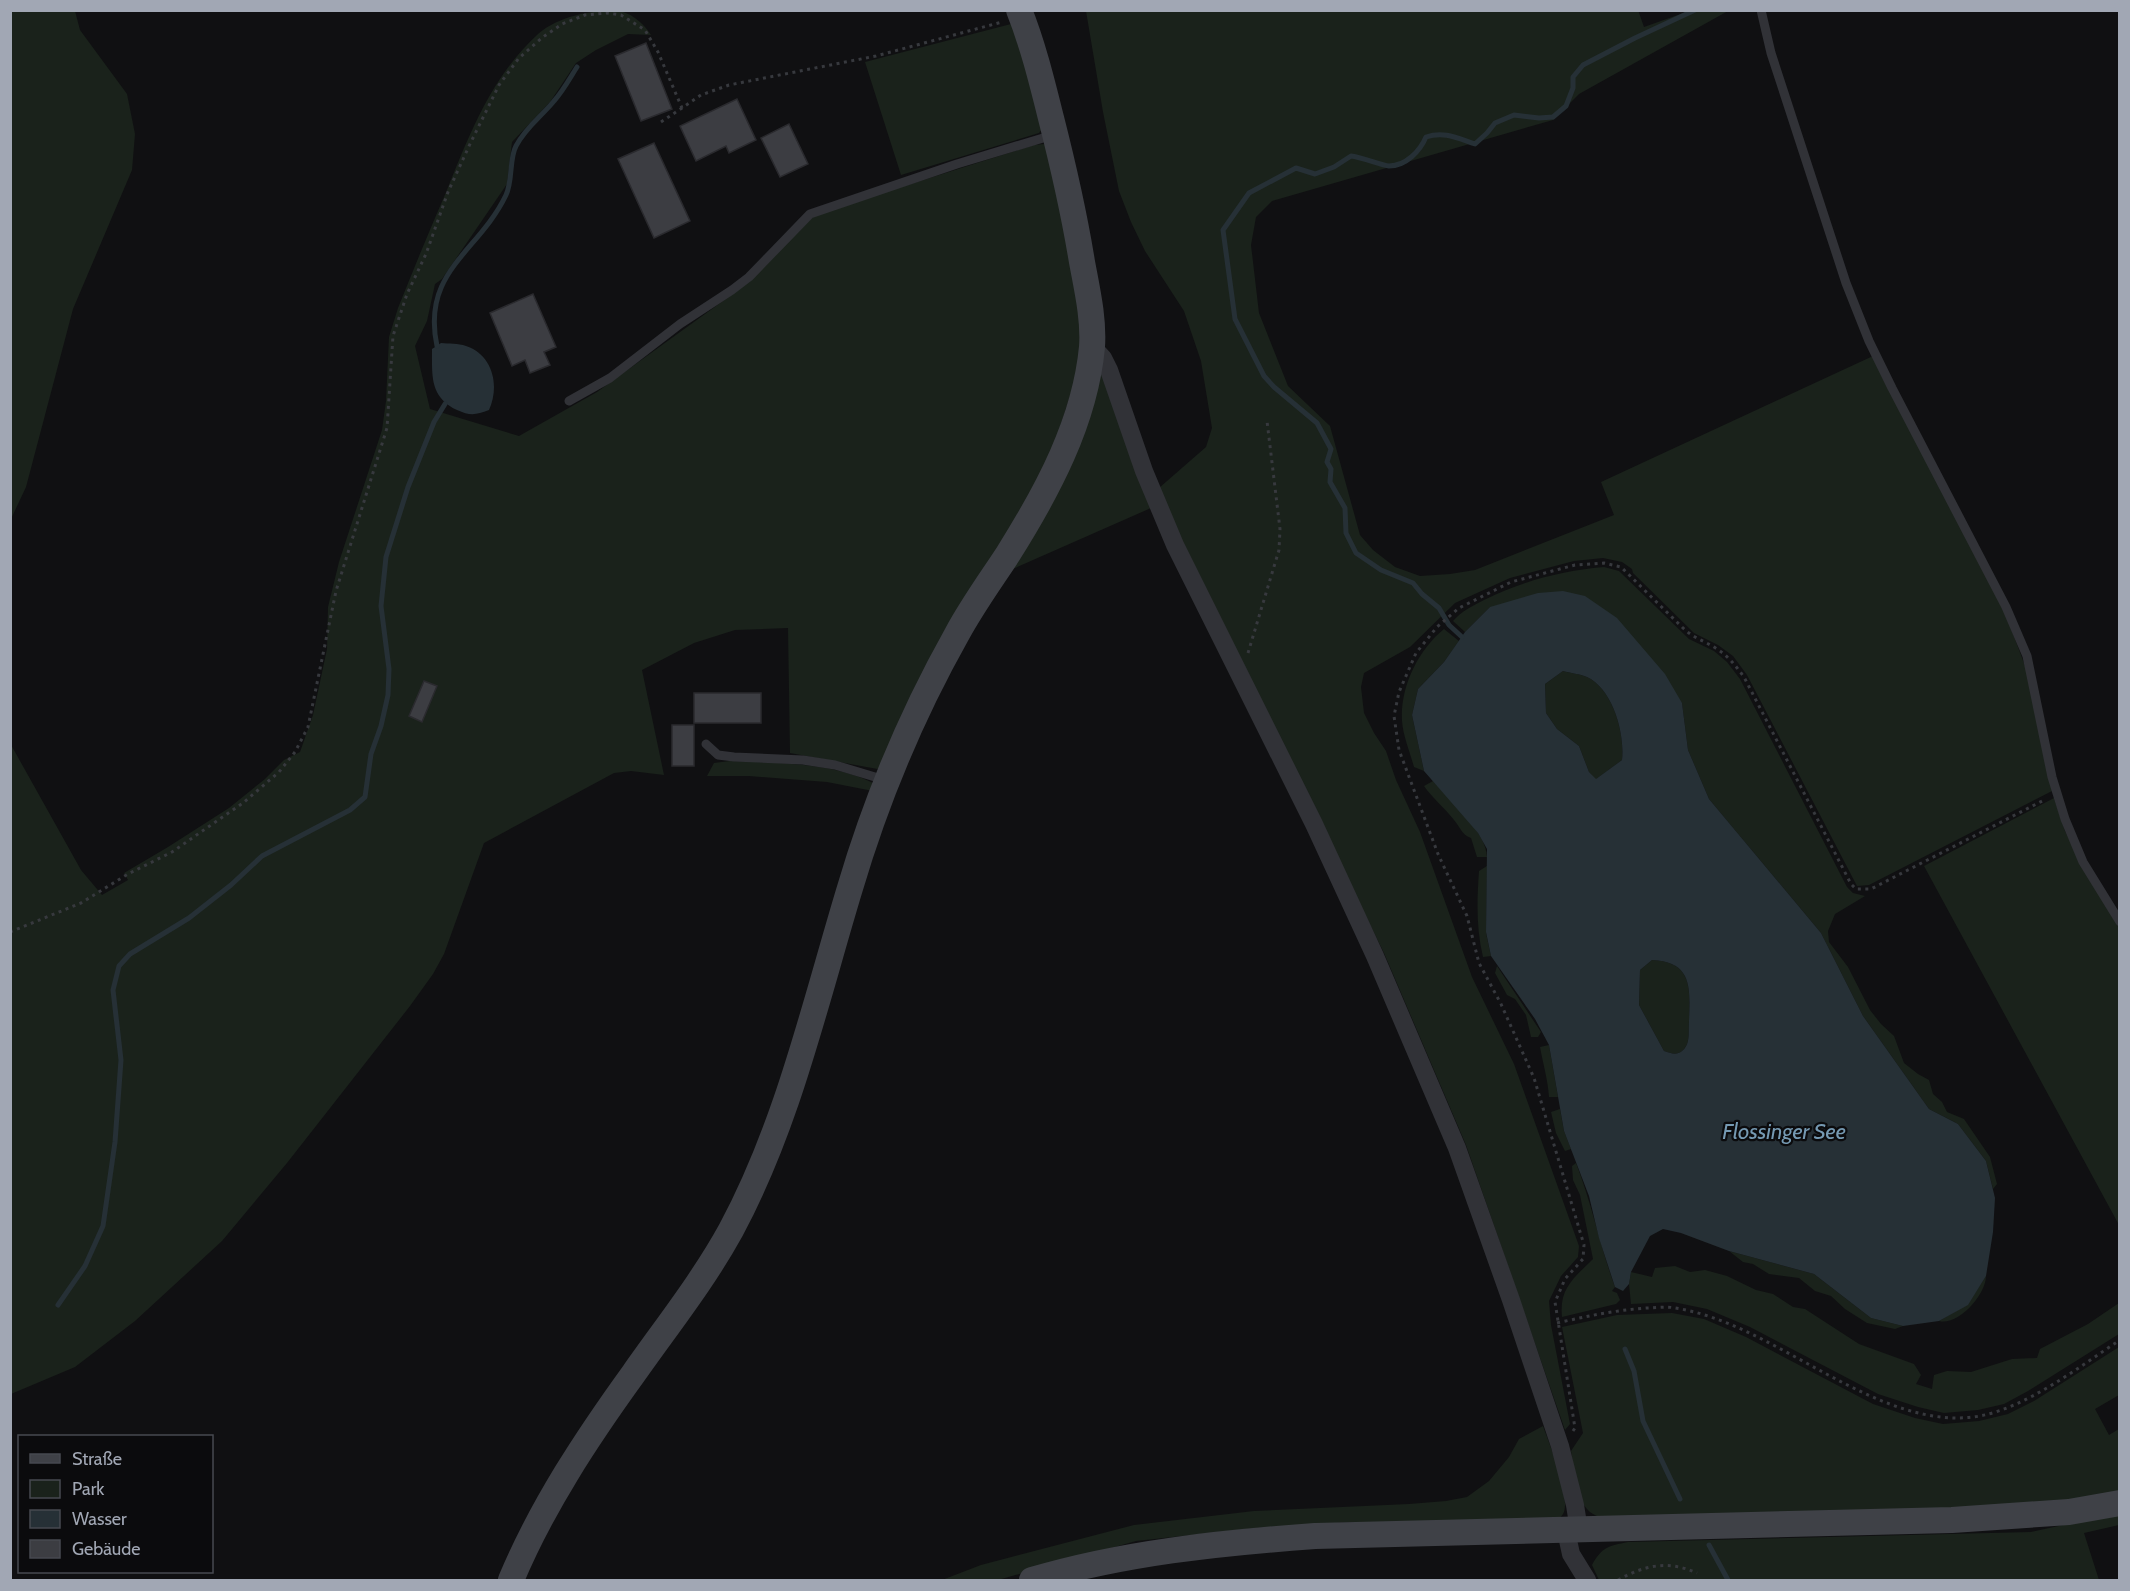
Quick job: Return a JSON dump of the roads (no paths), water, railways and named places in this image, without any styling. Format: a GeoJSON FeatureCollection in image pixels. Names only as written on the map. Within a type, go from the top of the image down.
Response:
{"type":"FeatureCollection","features":[{"type":"Feature","properties":{"kind":"main road"},"geometry":{"type":"LineString","coordinates":[[511,1581],[528,1540],[550,1500],[586,1442],[696,1287],[730,1231],[750,1191],[785,1103],[852,881],[887,781],[921,700],[959,630],[1011,549],[1068,442],[1079,407],[1092,346],[1090,315],[1080,245],[1055,135],[1039,71],[1021,15]]}},
{"type":"Feature","properties":{"kind":"main road"},"geometry":{"type":"LineString","coordinates":[[1032,1581],[1062,1571],[1128,1558],[1245,1541],[1315,1536],[1952,1520],[2068,1512],[2120,1503]]}},
{"type":"Feature","properties":{"kind":"street"},"geometry":{"type":"LineString","coordinates":[[1092,346],[1103,358],[1109,370],[1144,471],[1175,545],[1319,834],[1457,1148],[1560,1446],[1575,1505],[1571,1554],[1587,1581]]}},
{"type":"Feature","properties":{"kind":"lane"},"geometry":{"type":"LineString","coordinates":[[1761,10],[1781,86],[1857,312],[1892,388],[2006,607],[2027,656],[2056,793],[2073,842],[2120,922]]}},
{"type":"Feature","properties":{"kind":"lane"},"geometry":{"type":"LineString","coordinates":[[569,402],[610,378],[680,324],[749,277],[810,214],[957,164],[1055,135]]}},
{"type":"Feature","properties":{"kind":"lane"},"geometry":{"type":"LineString","coordinates":[[706,744],[718,755],[734,758],[803,760],[835,765],[887,781]]}},
{"type":"Feature","properties":{"kind":"water"},"geometry":{"type":"Polygon","coordinates":[[[441,343],[466,346],[483,356],[492,372],[494,382],[489,410],[469,414],[448,405],[442,399],[434,385],[432,359],[432,349],[441,343]]]}},
{"type":"Feature","properties":{"kind":"water","name":"Flossinger See"},"geometry":{"type":"Polygon","coordinates":[[[1563,591],[1585,596],[1617,618],[1665,674],[1682,703],[1688,750],[1709,799],[1821,933],[1863,1016],[1929,1109],[1958,1124],[1986,1161],[1995,1198],[1993,1232],[1986,1276],[1968,1305],[1939,1321],[1903,1326],[1871,1318],[1814,1274],[1729,1251],[1681,1233],[1663,1229],[1650,1236],[1631,1272],[1629,1284],[1623,1291],[1615,1287],[1599,1238],[1589,1196],[1564,1131],[1549,1045],[1535,1019],[1491,956],[1486,932],[1487,849],[1478,833],[1424,771],[1412,715],[1418,689],[1444,662],[1465,632],[1490,607],[1538,593],[1563,591]],[[1563,671],[1545,684],[1546,713],[1557,729],[1579,746],[1589,772],[1596,779],[1622,760],[1619,725],[1604,691],[1596,683],[1587,677],[1563,671]],[[1652,960],[1640,970],[1639,1005],[1664,1051],[1678,1053],[1687,1045],[1689,988],[1682,971],[1665,962],[1652,960]]]}},
{"type":"Feature","properties":{"kind":"waterway"},"geometry":{"type":"LineString","coordinates":[[1462,637],[1449,625],[1439,608],[1413,583],[1381,570],[1356,553],[1346,533],[1345,508],[1330,482],[1331,469],[1327,462],[1331,449],[1317,423],[1264,376],[1235,319],[1223,230],[1249,193],[1296,168],[1315,174],[1334,167],[1351,156],[1389,166],[1395,165],[1412,157],[1426,137],[1445,135],[1475,144],[1495,123],[1514,115],[1553,117],[1566,106],[1573,88],[1573,77],[1583,65],[1695,10]]}},
{"type":"Feature","properties":{"kind":"waterway"},"geometry":{"type":"LineString","coordinates":[[437,346],[434,320],[437,299],[445,280],[455,264],[495,215],[506,195],[514,151],[520,139],[557,97],[577,67]]}},
{"type":"Feature","properties":{"kind":"waterway"},"geometry":{"type":"LineString","coordinates":[[58,1305],[85,1266],[103,1226],[115,1142],[121,1060],[113,990],[119,966],[130,954],[189,918],[231,885],[262,856],[350,810],[365,797],[371,754],[381,726],[388,695],[389,669],[381,606],[386,557],[408,487],[434,422],[445,404]]}},
{"type":"Feature","properties":{"kind":"waterway"},"geometry":{"type":"LineString","coordinates":[[1625,1349],[1634,1371],[1643,1421],[1680,1499]]}},
{"type":"Feature","properties":{"kind":"waterway"},"geometry":{"type":"LineString","coordinates":[[1709,1545],[1728,1580]]}}]}
